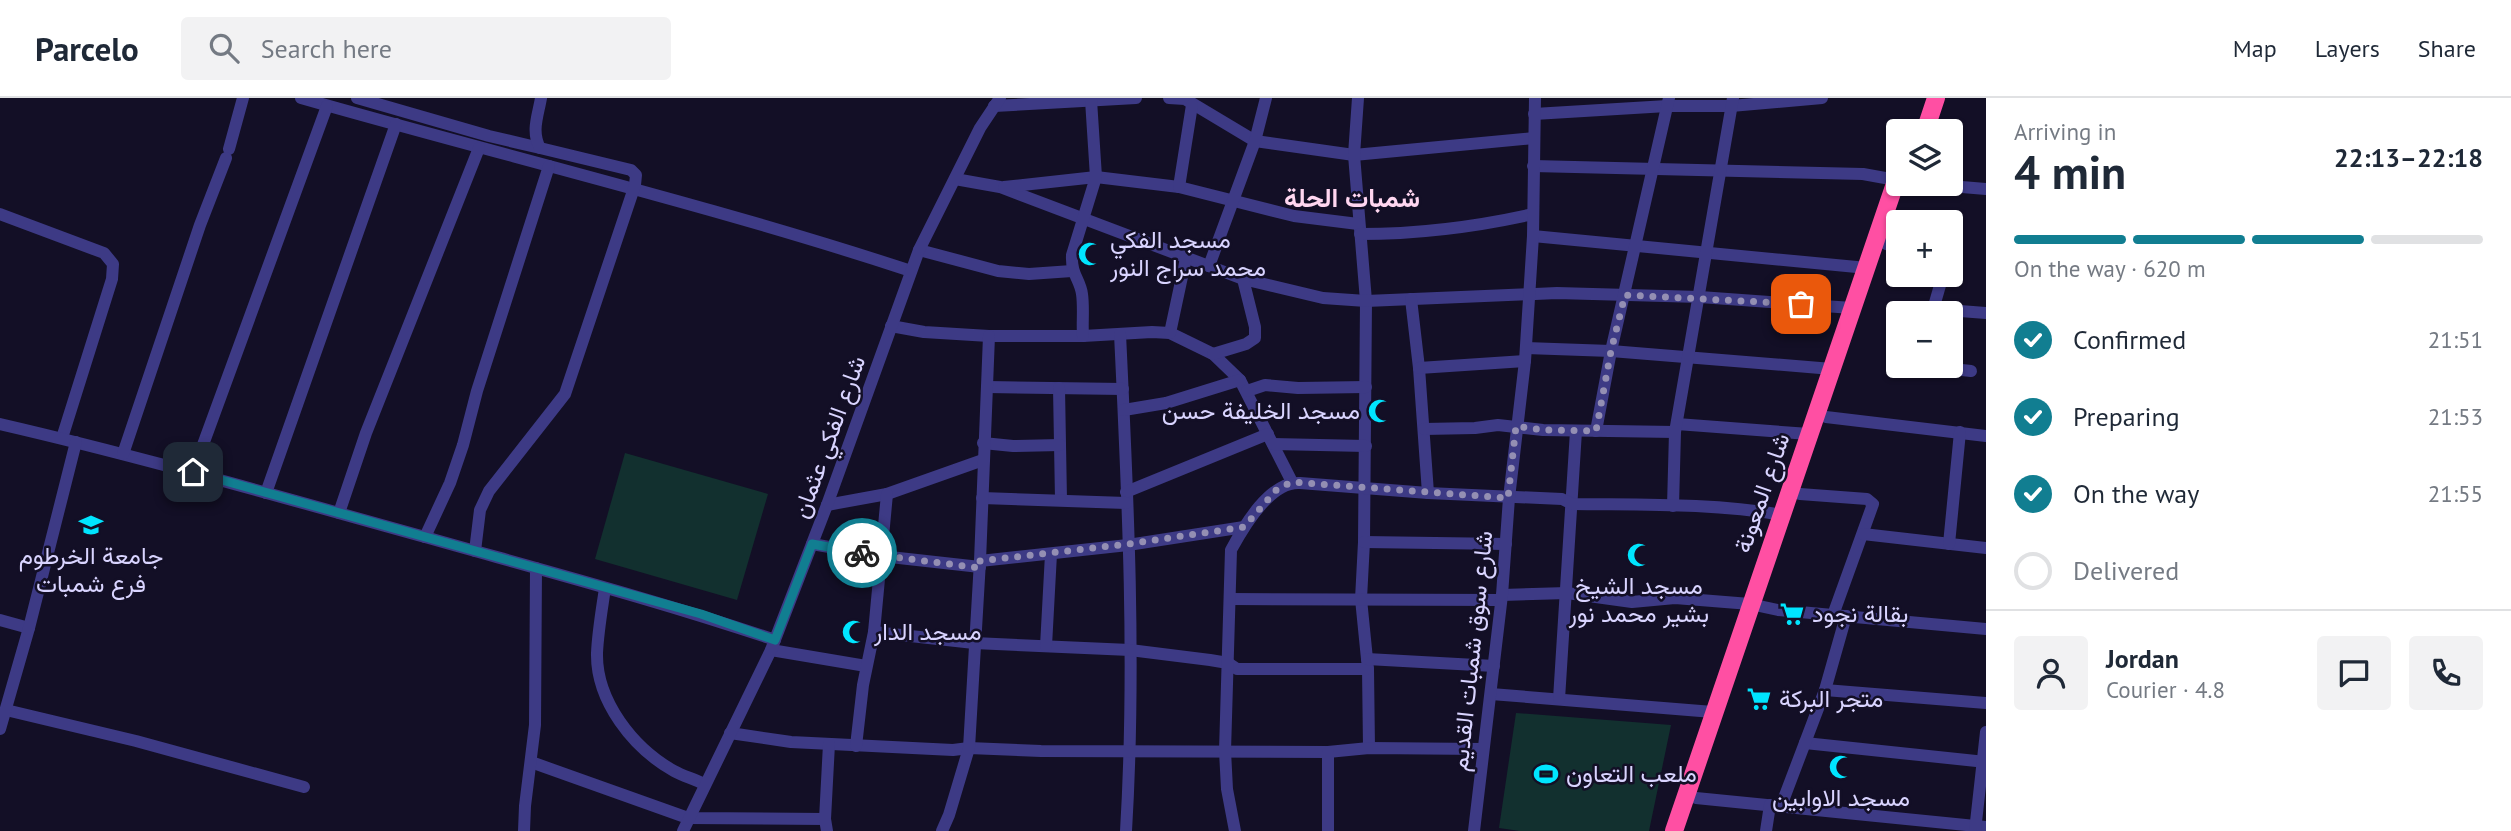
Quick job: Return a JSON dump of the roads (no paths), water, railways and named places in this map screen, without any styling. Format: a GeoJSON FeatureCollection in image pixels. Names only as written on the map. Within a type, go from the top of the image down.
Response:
{"type":"FeatureCollection","features":[{"type":"Feature","properties":{"kind":"highway"},"geometry":{"type":"LineString","coordinates":[[1916,119],[1923,98]]}},
{"type":"Feature","properties":{"kind":"highway"},"geometry":{"type":"LineString","coordinates":[[1929,119],[1936,98]]}},
{"type":"Feature","properties":{"kind":"highway","name":"شارع المعونة"},"geometry":{"type":"LineString","coordinates":[[1685,831],[1808,434],[1895,196]]}},
{"type":"Feature","properties":{"kind":"highway","name":"شارع المعونة"},"geometry":{"type":"LineString","coordinates":[[1674,831],[1713,712],[1800,494],[1826,417],[1886,264]]}},
{"type":"Feature","properties":{"kind":"street"},"geometry":{"type":"LineString","coordinates":[[123,454],[200,225],[228,153],[243,98]]}},
{"type":"Feature","properties":{"kind":"street"},"geometry":{"type":"LineString","coordinates":[[301,98],[817,241],[911,271]]}},
{"type":"Feature","properties":{"kind":"street"},"geometry":{"type":"LineString","coordinates":[[357,98],[489,136],[631,170],[636,175],[565,394],[489,491],[480,510],[475,551]]}},
{"type":"Feature","properties":{"kind":"street"},"geometry":{"type":"LineString","coordinates":[[540,148],[535,135],[535,124],[541,98]]}},
{"type":"Feature","properties":{"kind":"street"},"geometry":{"type":"LineString","coordinates":[[997,102],[1136,98]]}},
{"type":"Feature","properties":{"kind":"street"},"geometry":{"type":"LineString","coordinates":[[1169,98],[1187,101],[1255,141],[1354,155],[1534,138]]}},
{"type":"Feature","properties":{"kind":"street"},"geometry":{"type":"LineString","coordinates":[[1209,266],[1255,141],[1266,98]]}},
{"type":"Feature","properties":{"kind":"street"},"geometry":{"type":"LineString","coordinates":[[1358,98],[1354,155],[1366,301],[1366,446],[1361,598],[1367,664],[1369,748]]}},
{"type":"Feature","properties":{"kind":"street","name":"شارع سوق شمبات القديم"},"geometry":{"type":"LineString","coordinates":[[1474,831],[1502,597],[1508,498],[1525,355],[1533,236],[1535,98]]}},
{"type":"Feature","properties":{"kind":"street"},"geometry":{"type":"LineString","coordinates":[[1534,114],[1668,102],[1822,98]]}},
{"type":"Feature","properties":{"kind":"street"},"geometry":{"type":"LineString","coordinates":[[1083,336],[1082,292],[1072,271],[1072,255],[1096,177],[1091,100]]}},
{"type":"Feature","properties":{"kind":"street"},"geometry":{"type":"LineString","coordinates":[[1179,187],[1187,101]]}},
{"type":"Feature","properties":{"kind":"street","name":"شارع الفكي عثمان"},"geometry":{"type":"LineString","coordinates":[[682,831],[773,645],[827,505],[919,250],[980,128],[997,102]]}},
{"type":"Feature","properties":{"kind":"street"},"geometry":{"type":"LineString","coordinates":[[1596,431],[1611,351],[1668,102]]}},
{"type":"Feature","properties":{"kind":"street"},"geometry":{"type":"LineString","coordinates":[[1673,506],[1676,428],[1732,102]]}},
{"type":"Feature","properties":{"kind":"street"},"geometry":{"type":"LineString","coordinates":[[193,472],[327,106]]}},
{"type":"Feature","properties":{"kind":"street"},"geometry":{"type":"LineString","coordinates":[[266,493],[396,124]]}},
{"type":"Feature","properties":{"kind":"street"},"geometry":{"type":"LineString","coordinates":[[338,513],[366,433],[480,148]]}},
{"type":"Feature","properties":{"kind":"street"},"geometry":{"type":"LineString","coordinates":[[425,537],[450,483],[463,445],[477,391],[549,166]]}},
{"type":"Feature","properties":{"kind":"street"},"geometry":{"type":"LineString","coordinates":[[1533,166],[1863,174],[1886,177]]}},
{"type":"Feature","properties":{"kind":"street"},"geometry":{"type":"LineString","coordinates":[[1000,187],[1096,177],[1179,187],[1294,216],[1399,234],[1469,227],[1532,214]]}},
{"type":"Feature","properties":{"kind":"street"},"geometry":{"type":"LineString","coordinates":[[955,179],[1000,187],[1243,279],[1301,295],[1366,301],[1530,294],[1625,295],[1700,297],[1852,308]]}},
{"type":"Feature","properties":{"kind":"street"},"geometry":{"type":"LineString","coordinates":[[1963,187],[1986,189]]}},
{"type":"Feature","properties":{"kind":"street"},"geometry":{"type":"LineString","coordinates":[[0,214],[104,253],[113,264],[112,279],[62,438]]}},
{"type":"Feature","properties":{"kind":"street"},"geometry":{"type":"LineString","coordinates":[[1533,236],[1867,268]]}},
{"type":"Feature","properties":{"kind":"street"},"geometry":{"type":"LineString","coordinates":[[919,250],[998,271],[1029,274],[1072,271]]}},
{"type":"Feature","properties":{"kind":"street"},"geometry":{"type":"LineString","coordinates":[[1170,333],[1186,258]]}},
{"type":"Feature","properties":{"kind":"street"},"geometry":{"type":"LineString","coordinates":[[1213,354],[1247,344],[1255,338],[1255,327],[1243,279]]}},
{"type":"Feature","properties":{"kind":"street"},"geometry":{"type":"LineString","coordinates":[[1411,299],[1428,493]]}},
{"type":"Feature","properties":{"kind":"street"},"geometry":{"type":"LineString","coordinates":[[1963,312],[1986,313]]}},
{"type":"Feature","properties":{"kind":"street"},"geometry":{"type":"LineString","coordinates":[[891,326],[924,332],[989,335],[1170,333],[1213,354],[1244,385],[1292,482]]}},
{"type":"Feature","properties":{"kind":"street"},"geometry":{"type":"LineString","coordinates":[[1120,334],[1131,579],[1130,750],[1126,831]]}},
{"type":"Feature","properties":{"kind":"street"},"geometry":{"type":"LineString","coordinates":[[942,831],[969,748],[974,694],[974,643],[980,564],[989,335]]}},
{"type":"Feature","properties":{"kind":"street"},"geometry":{"type":"LineString","coordinates":[[1419,368],[1525,355],[1611,351],[1832,369]]}},
{"type":"Feature","properties":{"kind":"street"},"geometry":{"type":"LineString","coordinates":[[1963,370],[1971,371]]}},
{"type":"Feature","properties":{"kind":"street"},"geometry":{"type":"LineString","coordinates":[[1124,410],[1244,385],[1297,388],[1366,387]]}},
{"type":"Feature","properties":{"kind":"street"},"geometry":{"type":"LineString","coordinates":[[987,387],[1123,389]]}},
{"type":"Feature","properties":{"kind":"street"},"geometry":{"type":"LineString","coordinates":[[1059,388],[1061,500]]}},
{"type":"Feature","properties":{"kind":"street"},"geometry":{"type":"LineString","coordinates":[[1826,417],[1986,436]]}},
{"type":"Feature","properties":{"kind":"street"},"geometry":{"type":"LineString","coordinates":[[0,424],[193,472],[605,587],[701,614],[773,645],[866,666]]}},
{"type":"Feature","properties":{"kind":"street"},"geometry":{"type":"LineString","coordinates":[[1424,429],[1516,426],[1543,430],[1596,431],[1676,428],[1808,434]]}},
{"type":"Feature","properties":{"kind":"street"},"geometry":{"type":"LineString","coordinates":[[1559,699],[1576,430]]}},
{"type":"Feature","properties":{"kind":"street"},"geometry":{"type":"LineString","coordinates":[[1949,544],[1960,432]]}},
{"type":"Feature","properties":{"kind":"street"},"geometry":{"type":"LineString","coordinates":[[982,498],[1061,500],[1126,497],[1270,439],[1366,446]]}},
{"type":"Feature","properties":{"kind":"street"},"geometry":{"type":"LineString","coordinates":[[0,729],[29,628],[76,442]]}},
{"type":"Feature","properties":{"kind":"street"},"geometry":{"type":"LineString","coordinates":[[984,443],[1013,446],[1060,445]]}},
{"type":"Feature","properties":{"kind":"street"},"geometry":{"type":"LineString","coordinates":[[827,505],[887,494],[983,460]]}},
{"type":"Feature","properties":{"kind":"street"},"geometry":{"type":"LineString","coordinates":[[1235,831],[1227,789],[1225,751],[1231,550],[1244,527],[1277,489],[1292,482],[1428,493],[1562,499],[1572,504],[1673,506],[1782,515]]}},
{"type":"Feature","properties":{"kind":"street"},"geometry":{"type":"LineString","coordinates":[[856,746],[866,666],[874,632],[887,494]]}},
{"type":"Feature","properties":{"kind":"street"},"geometry":{"type":"LineString","coordinates":[[1766,831],[1825,690],[1840,616],[1873,504],[1867,499],[1800,494]]}},
{"type":"Feature","properties":{"kind":"street"},"geometry":{"type":"LineString","coordinates":[[812,544],[881,556],[980,564],[1244,527]]}},
{"type":"Feature","properties":{"kind":"street"},"geometry":{"type":"LineString","coordinates":[[1863,534],[1986,548]]}},
{"type":"Feature","properties":{"kind":"street"},"geometry":{"type":"LineString","coordinates":[[1364,542],[1506,544]]}},
{"type":"Feature","properties":{"kind":"street"},"geometry":{"type":"LineString","coordinates":[[1046,646],[1051,554]]}},
{"type":"Feature","properties":{"kind":"street"},"geometry":{"type":"LineString","coordinates":[[524,831],[535,725],[536,568]]}},
{"type":"Feature","properties":{"kind":"street"},"geometry":{"type":"LineString","coordinates":[[605,587],[597,652],[603,688],[609,704],[622,724],[642,745],[673,770],[704,784]]}},
{"type":"Feature","properties":{"kind":"street"},"geometry":{"type":"LineString","coordinates":[[1230,599],[1502,597],[1567,593],[1616,601],[1675,598],[1986,629]]}},
{"type":"Feature","properties":{"kind":"street"},"geometry":{"type":"LineString","coordinates":[[0,620],[29,628]]}},
{"type":"Feature","properties":{"kind":"street"},"geometry":{"type":"LineString","coordinates":[[874,632],[974,643],[1130,650],[1227,663],[1237,669],[1367,664],[1494,666]]}},
{"type":"Feature","properties":{"kind":"street"},"geometry":{"type":"LineString","coordinates":[[1825,690],[1986,703]]}},
{"type":"Feature","properties":{"kind":"street"},"geometry":{"type":"LineString","coordinates":[[1491,694],[1713,712]]}},
{"type":"Feature","properties":{"kind":"street"},"geometry":{"type":"LineString","coordinates":[[6,710],[136,741],[304,787]]}},
{"type":"Feature","properties":{"kind":"street"},"geometry":{"type":"LineString","coordinates":[[1696,798],[1979,828],[1986,732]]}},
{"type":"Feature","properties":{"kind":"street"},"geometry":{"type":"LineString","coordinates":[[730,733],[829,744],[953,750],[1328,752],[1369,748],[1483,749]]}},
{"type":"Feature","properties":{"kind":"street"},"geometry":{"type":"LineString","coordinates":[[1805,743],[1985,762]]}},
{"type":"Feature","properties":{"kind":"street"},"geometry":{"type":"LineString","coordinates":[[531,762],[688,818],[826,825],[829,744]]}},
{"type":"Feature","properties":{"kind":"street"},"geometry":{"type":"LineString","coordinates":[[1328,752],[1328,831]]}},
{"type":"Feature","properties":{"kind":"place","name":"مسجد الفكي محمد سراج النور"},"geometry":{"type":"Point","coordinates":[1090,254]}},
{"type":"Feature","properties":{"kind":"place","name":"مسجد الخليفة حسن"},"geometry":{"type":"Point","coordinates":[1380,411]}},
{"type":"Feature","properties":{"kind":"place","name":"جامعة الخرطوم فرع شمبات"},"geometry":{"type":"Point","coordinates":[91,525]}},
{"type":"Feature","properties":{"kind":"place","name":"مسجد الشيخ بشير محمد نور"},"geometry":{"type":"Point","coordinates":[1639,555]}},
{"type":"Feature","properties":{"kind":"place","name":"بقالة نجود"},"geometry":{"type":"Point","coordinates":[1792,614]}},
{"type":"Feature","properties":{"kind":"place","name":"مسجد الدار"},"geometry":{"type":"Point","coordinates":[854,632]}},
{"type":"Feature","properties":{"kind":"place","name":"متجر البركة"},"geometry":{"type":"Point","coordinates":[1759,699]}},
{"type":"Feature","properties":{"kind":"place","name":"مسجد الاوابين"},"geometry":{"type":"Point","coordinates":[1841,767]}},
{"type":"Feature","properties":{"kind":"place","name":"ملعب التعاون"},"geometry":{"type":"Point","coordinates":[1546,774]}},
{"type":"Feature","properties":{"kind":"district","name":"شمبات الحلة"},"geometry":{"type":"Point","coordinates":[1352,198]}}]}
